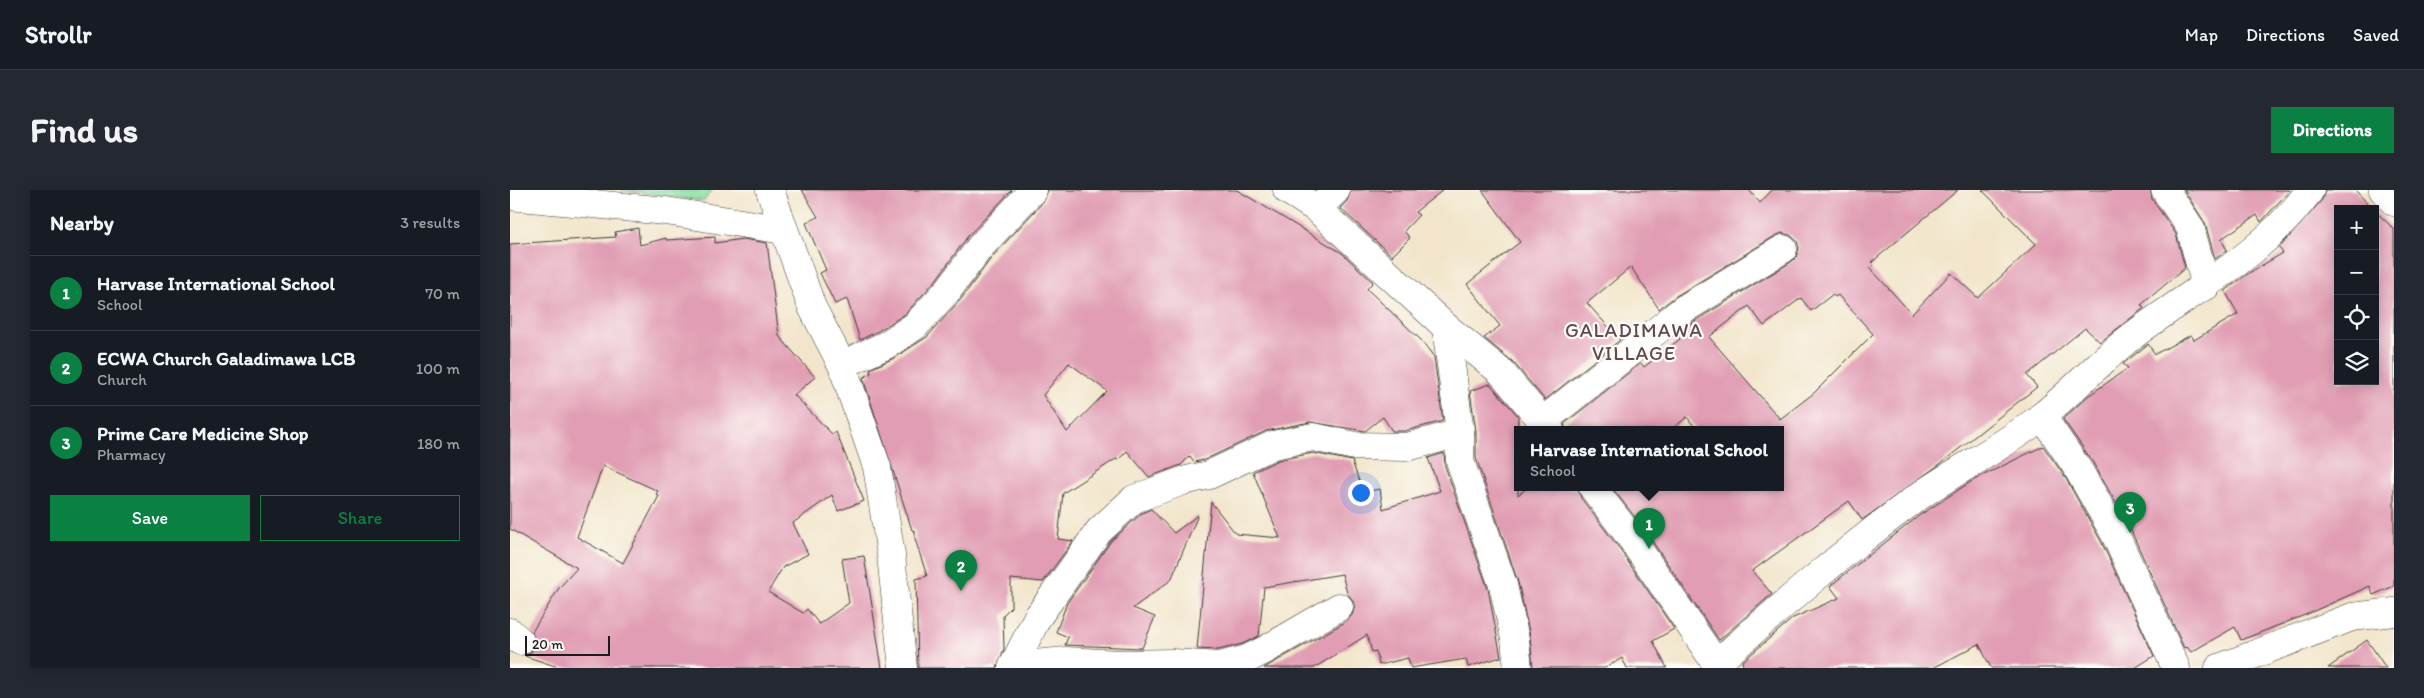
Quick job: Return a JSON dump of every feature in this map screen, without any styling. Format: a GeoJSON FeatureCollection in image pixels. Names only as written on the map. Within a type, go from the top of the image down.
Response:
{"type":"FeatureCollection","features":[{"type":"Feature","properties":{"kind":"street"},"geometry":{"type":"LineString","coordinates":[[770,190],[812,307],[842,366],[877,467],[891,555],[903,668]]}},
{"type":"Feature","properties":{"kind":"street"},"geometry":{"type":"LineString","coordinates":[[842,366],[886,344],[915,326],[948,290],[980,247],[1033,190]]}},
{"type":"Feature","properties":{"kind":"street"},"geometry":{"type":"LineString","coordinates":[[1287,190],[1317,209],[1446,327],[1501,372],[1546,425],[1684,309],[1782,249]]}},
{"type":"Feature","properties":{"kind":"street"},"geometry":{"type":"LineString","coordinates":[[1317,209],[1336,190]]}},
{"type":"Feature","properties":{"kind":"street"},"geometry":{"type":"LineString","coordinates":[[2165,190],[2190,226],[2206,286]]}},
{"type":"Feature","properties":{"kind":"street"},"geometry":{"type":"LineString","coordinates":[[1595,491],[1629,535],[1717,666],[1834,562],[1912,501],[2008,442],[2042,416],[2130,338],[2260,247],[2294,213],[2310,190]]}},
{"type":"Feature","properties":{"kind":"street"},"geometry":{"type":"LineString","coordinates":[[2383,190],[2394,202]]}},
{"type":"Feature","properties":{"kind":"street"},"geometry":{"type":"LineString","coordinates":[[510,196],[666,211],[784,230]]}},
{"type":"Feature","properties":{"kind":"street"},"geometry":{"type":"LineString","coordinates":[[1446,327],[1460,433],[1460,461],[1503,585],[1515,639],[1518,668]]}},
{"type":"Feature","properties":{"kind":"street"},"geometry":{"type":"LineString","coordinates":[[2042,416],[2078,469],[2115,534],[2176,668]]}},
{"type":"Feature","properties":{"kind":"street"},"geometry":{"type":"LineString","coordinates":[[1012,667],[1037,618],[1099,531],[1134,499],[1183,481],[1209,475],[1274,445],[1313,437],[1355,446],[1407,447],[1460,433]]}},
{"type":"Feature","properties":{"kind":"street"},"geometry":{"type":"LineString","coordinates":[[1012,667],[1066,661],[1119,664],[1174,663],[1219,666],[1247,659],[1339,607]]}},
{"type":"Feature","properties":{"kind":"street"},"geometry":{"type":"LineString","coordinates":[[2219,668],[2352,617],[2394,612]]}},
{"type":"Feature","properties":{"kind":"green space"},"geometry":{"type":"Polygon","coordinates":[[[621,190],[712,190],[704,201],[621,190]]]}},
{"type":"Feature","properties":{"kind":"building"},"geometry":{"type":"Polygon","coordinates":[[[802,190],[1012,190],[968,236],[936,280],[905,314],[860,340],[847,299],[835,304],[820,273],[826,270],[806,223],[818,217],[802,190]]]}},
{"type":"Feature","properties":{"kind":"building"},"geometry":{"type":"Polygon","coordinates":[[[1048,190],[1237,190],[1342,253],[1373,282],[1367,289],[1422,341],[1434,357],[1443,421],[1405,431],[1392,431],[1383,417],[1365,431],[1310,422],[1266,431],[1204,460],[1194,462],[1190,456],[1181,465],[1149,477],[1127,451],[1118,460],[1116,459],[1063,493],[1058,539],[1073,541],[1043,582],[1011,579],[1011,607],[1003,615],[1004,649],[997,668],[918,668],[916,579],[927,576],[915,539],[915,531],[912,530],[863,378],[871,373],[870,369],[894,358],[927,337],[961,299],[992,257],[1044,201],[1048,190]],[[1069,363],[1043,395],[1067,432],[1107,391],[1069,363]]]}},
{"type":"Feature","properties":{"kind":"building"},"geometry":{"type":"Polygon","coordinates":[[[1351,190],[1443,190],[1415,212],[1419,215],[1404,231],[1410,238],[1392,256],[1340,208],[1347,201],[1351,190]]]}},
{"type":"Feature","properties":{"kind":"building"},"geometry":{"type":"Polygon","coordinates":[[[1482,190],[1749,190],[1760,203],[1772,190],[1958,190],[1872,262],[1874,264],[1870,268],[1912,314],[1951,273],[1978,298],[2036,244],[1982,190],[2150,190],[2152,199],[2176,234],[2185,268],[2141,305],[2144,308],[2100,342],[2085,328],[2027,375],[2037,387],[1940,464],[1862,520],[1849,501],[1752,571],[1772,594],[1719,640],[1642,526],[1614,491],[1784,491],[1784,426],[1694,426],[1687,417],[1676,426],[1565,426],[1564,424],[1641,363],[1644,367],[1680,339],[1677,335],[1693,322],[1791,262],[1797,256],[1799,248],[1797,241],[1790,235],[1782,233],[1775,236],[1676,296],[1659,309],[1631,267],[1587,303],[1620,340],[1545,400],[1513,362],[1484,338],[1500,326],[1467,284],[1520,242],[1482,190]],[[1833,294],[1811,311],[1801,298],[1764,326],[1749,306],[1709,337],[1780,419],[1814,393],[1873,334],[1838,295],[1835,297],[1833,294]]]}},
{"type":"Feature","properties":{"kind":"building"},"geometry":{"type":"Polygon","coordinates":[[[2184,190],[2290,190],[2261,222],[2257,215],[2221,239],[2227,250],[2215,259],[2205,223],[2184,190]]]}},
{"type":"Feature","properties":{"kind":"building"},"geometry":{"type":"Polygon","coordinates":[[[2325,190],[2355,190],[2369,205],[2334,205],[2334,385],[2379,385],[2379,215],[2394,229],[2394,586],[2373,595],[2370,586],[2305,615],[2241,640],[2235,627],[2191,652],[2187,647],[2184,648],[2129,526],[2092,461],[2063,419],[2088,396],[2128,368],[2123,364],[2148,344],[2155,354],[2191,335],[2194,340],[2238,314],[2225,291],[2249,273],[2283,253],[2279,248],[2322,200],[2325,190]]]}},
{"type":"Feature","properties":{"kind":"building"},"geometry":{"type":"Polygon","coordinates":[[[638,228],[640,245],[666,238],[666,240],[715,237],[715,243],[743,239],[767,243],[779,336],[815,377],[794,395],[832,434],[836,432],[864,501],[838,511],[832,495],[793,523],[808,554],[783,567],[768,592],[803,613],[807,609],[819,624],[849,603],[842,559],[864,556],[882,668],[561,668],[525,656],[531,652],[535,645],[532,632],[559,588],[577,568],[510,529],[510,244],[616,237],[615,232],[638,228]],[[603,466],[577,537],[623,563],[659,496],[656,494],[658,491],[603,466]]]}},
{"type":"Feature","properties":{"kind":"building"},"geometry":{"type":"Polygon","coordinates":[[[1490,384],[1518,416],[1518,426],[1514,426],[1514,491],[1518,491],[1518,495],[1523,491],[1579,491],[1581,498],[1616,544],[1674,629],[1653,641],[1667,668],[1627,668],[1622,658],[1605,668],[1533,668],[1530,636],[1518,582],[1476,458],[1476,431],[1470,391],[1490,384]]]}},
{"type":"Feature","properties":{"kind":"building"},"geometry":{"type":"Polygon","coordinates":[[[2043,446],[2065,477],[2101,541],[2154,656],[2135,668],[1991,668],[1979,644],[1933,668],[1744,668],[1742,662],[1793,618],[1839,598],[1830,586],[1920,515],[1972,481],[2043,446]]]}},
{"type":"Feature","properties":{"kind":"building"},"geometry":{"type":"Polygon","coordinates":[[[1313,453],[1352,461],[1363,492],[1380,489],[1383,509],[1440,491],[1428,458],[1444,453],[1445,466],[1488,589],[1501,657],[1468,667],[1466,659],[1411,668],[1408,658],[1379,665],[1376,651],[1372,652],[1367,635],[1314,668],[1264,668],[1347,621],[1352,615],[1355,606],[1347,593],[1342,574],[1264,587],[1259,636],[1242,644],[1218,650],[1197,649],[1211,502],[1236,534],[1280,538],[1253,472],[1278,460],[1313,453]]]}},
{"type":"Feature","properties":{"kind":"building"},"geometry":{"type":"Polygon","coordinates":[[[1151,509],[1174,533],[1198,515],[1171,580],[1133,608],[1155,617],[1142,648],[1065,645],[1068,637],[1056,632],[1067,603],[1111,541],[1142,513],[1151,509]]]}},
{"type":"Feature","properties":{"kind":"building"},"geometry":{"type":"Polygon","coordinates":[[[2367,640],[2386,668],[2328,668],[2367,640]]]}},
{"type":"Feature","properties":{"kind":"place","name":"Prime Care Medicine Shop"},"geometry":{"type":"Point","coordinates":[2130,533]}},
{"type":"Feature","properties":{"kind":"place","name":"Harvase International School"},"geometry":{"type":"Point","coordinates":[1649,549]}},
{"type":"Feature","properties":{"kind":"place","name":"ECWA Church Galadimawa LCB"},"geometry":{"type":"Point","coordinates":[961,591]}},
{"type":"Feature","properties":{"kind":"district","name":"GALADIMAWA VILLAGE"},"geometry":{"type":"Point","coordinates":[1634,342]}}]}
